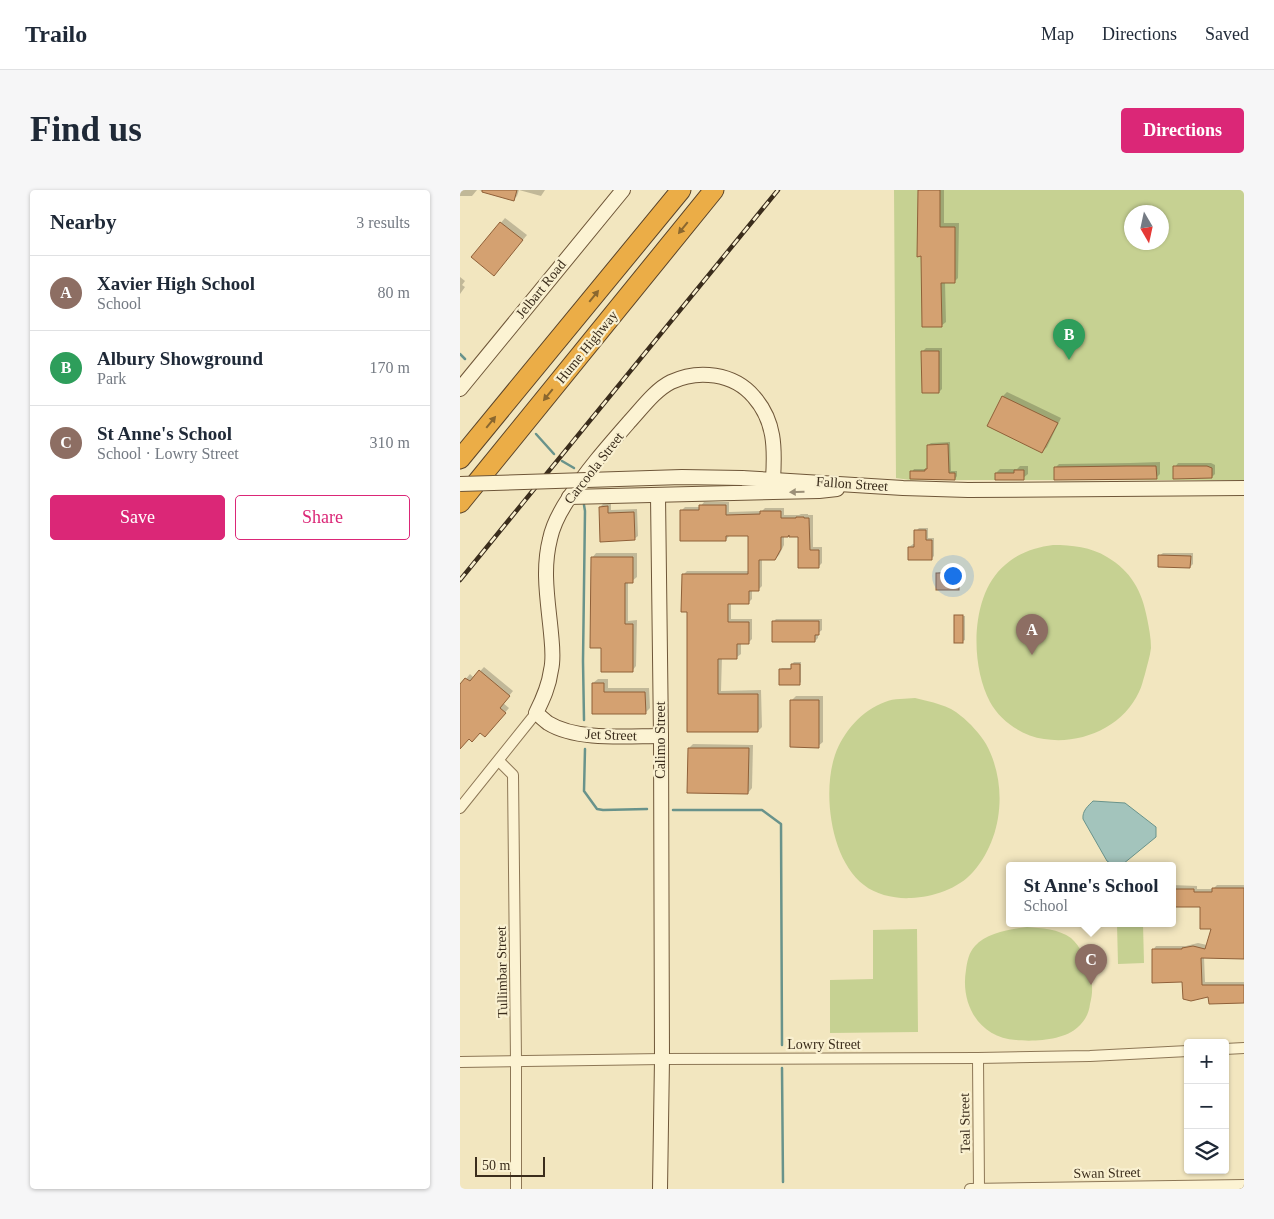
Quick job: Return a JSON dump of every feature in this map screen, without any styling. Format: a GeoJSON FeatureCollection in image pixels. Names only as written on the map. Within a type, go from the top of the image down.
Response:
{"type":"FeatureCollection","features":[{"type":"Feature","properties":{"kind":"highway","name":"Hume Highway"},"geometry":{"type":"LineString","coordinates":[[460,459],[680,190]]}},
{"type":"Feature","properties":{"kind":"highway","name":"Hume Highway"},"geometry":{"type":"LineString","coordinates":[[460,503],[714,190]]}},
{"type":"Feature","properties":{"kind":"street","name":"Jelbart Road"},"geometry":{"type":"LineString","coordinates":[[460,389],[618,192]]}},
{"type":"Feature","properties":{"kind":"street","name":"Carcoola Street"},"geometry":{"type":"LineString","coordinates":[[460,808],[536,713],[546,692],[552,669],[552,648],[545,564],[550,538],[558,515],[569,497],[605,450],[655,394],[671,382],[687,376],[706,374],[734,381],[749,390],[769,420],[773,438],[774,479]]}},
{"type":"Feature","properties":{"kind":"street","name":"Fallon Street"},"geometry":{"type":"LineString","coordinates":[[460,484],[682,477],[774,479],[903,488],[968,490],[1244,488]]}},
{"type":"Feature","properties":{"kind":"street"},"geometry":{"type":"LineString","coordinates":[[569,497],[819,491],[862,485]]}},
{"type":"Feature","properties":{"kind":"street","name":"Calimo Street"},"geometry":{"type":"LineString","coordinates":[[658,496],[662,1058],[660,1189]]}},
{"type":"Feature","properties":{"kind":"street","name":"Jet Street"},"geometry":{"type":"LineString","coordinates":[[536,713],[561,729],[587,736],[661,736]]}},
{"type":"Feature","properties":{"kind":"street","name":"Tullimbar Street"},"geometry":{"type":"LineString","coordinates":[[499,761],[513,775],[516,1189]]}},
{"type":"Feature","properties":{"kind":"street"},"geometry":{"type":"LineString","coordinates":[[1229,1049],[1244,1048]]}},
{"type":"Feature","properties":{"kind":"street","name":"Lowry Street"},"geometry":{"type":"LineString","coordinates":[[460,1062],[662,1058],[978,1058],[1090,1056],[1184,1051]]}},
{"type":"Feature","properties":{"kind":"street","name":"Teal Street"},"geometry":{"type":"LineString","coordinates":[[978,1058],[979,1189]]}},
{"type":"Feature","properties":{"kind":"street","name":"Swan Street"},"geometry":{"type":"LineString","coordinates":[[970,1189],[1208,1188],[1244,1185]]}},
{"type":"Feature","properties":{"kind":"green space"},"geometry":{"type":"Polygon","coordinates":[[[894,190],[1244,190],[1244,480],[910,480],[896,478],[894,190]]]}},
{"type":"Feature","properties":{"kind":"green space"},"geometry":{"type":"Polygon","coordinates":[[[1053,545],[1074,546],[1094,551],[1107,557],[1129,575],[1145,608],[1151,644],[1140,690],[1123,715],[1112,724],[1086,736],[1058,740],[1028,735],[1013,727],[1000,716],[990,702],[983,687],[977,650],[977,630],[980,611],[985,593],[993,578],[1005,565],[1021,554],[1040,547],[1053,545]]]}},
{"type":"Feature","properties":{"kind":"green space"},"geometry":{"type":"Polygon","coordinates":[[[915,698],[940,704],[951,709],[968,722],[981,737],[993,760],[997,776],[999,810],[991,843],[983,858],[967,878],[953,887],[936,894],[899,898],[886,896],[874,891],[864,885],[853,874],[837,843],[832,825],[829,788],[835,755],[843,738],[854,723],[869,710],[885,702],[896,699],[915,698]]]}},
{"type":"Feature","properties":{"kind":"green space"},"geometry":{"type":"Polygon","coordinates":[[[1027,927],[1055,931],[1066,935],[1077,945],[1086,962],[1092,984],[1089,1011],[1080,1025],[1065,1035],[1023,1041],[1003,1038],[983,1026],[975,1017],[970,1007],[965,983],[967,964],[973,948],[992,935],[1006,930],[1027,927]]]}},
{"type":"Feature","properties":{"kind":"green space"},"geometry":{"type":"Polygon","coordinates":[[[1117,927],[1143,927],[1144,963],[1118,964],[1117,927]]]}},
{"type":"Feature","properties":{"kind":"green space"},"geometry":{"type":"Polygon","coordinates":[[[917,929],[918,1032],[830,1033],[830,980],[873,979],[873,930],[917,929]]]}},
{"type":"Feature","properties":{"kind":"water"},"geometry":{"type":"Polygon","coordinates":[[[1093,801],[1125,803],[1156,827],[1156,837],[1125,862],[1109,862],[1083,819],[1084,811],[1093,801]]]}},
{"type":"Feature","properties":{"kind":"building"},"geometry":{"type":"Polygon","coordinates":[[[482,190],[517,190],[514,201],[482,192],[482,190]]]}},
{"type":"Feature","properties":{"kind":"building"},"geometry":{"type":"Polygon","coordinates":[[[918,190],[940,190],[940,227],[955,227],[955,283],[941,283],[942,327],[922,327],[921,256],[917,257],[918,190]]]}},
{"type":"Feature","properties":{"kind":"building"},"geometry":{"type":"Polygon","coordinates":[[[500,222],[523,240],[494,276],[471,257],[500,222]]]}},
{"type":"Feature","properties":{"kind":"building"},"geometry":{"type":"Polygon","coordinates":[[[921,351],[939,351],[939,393],[922,393],[921,351]]]}},
{"type":"Feature","properties":{"kind":"building"},"geometry":{"type":"Polygon","coordinates":[[[1002,396],[1058,423],[1042,453],[987,426],[1002,396]]]}},
{"type":"Feature","properties":{"kind":"building"},"geometry":{"type":"Polygon","coordinates":[[[948,444],[949,473],[955,473],[955,480],[910,479],[910,471],[925,471],[927,469],[927,445],[948,444]]]}},
{"type":"Feature","properties":{"kind":"building"},"geometry":{"type":"Polygon","coordinates":[[[1156,466],[1157,479],[1054,480],[1054,467],[1156,466]]]}},
{"type":"Feature","properties":{"kind":"building"},"geometry":{"type":"Polygon","coordinates":[[[1173,466],[1207,466],[1212,468],[1212,478],[1173,479],[1173,466]]]}},
{"type":"Feature","properties":{"kind":"building"},"geometry":{"type":"Polygon","coordinates":[[[1014,470],[1024,470],[1024,480],[995,480],[995,473],[1014,473],[1014,470]]]}},
{"type":"Feature","properties":{"kind":"building"},"geometry":{"type":"Polygon","coordinates":[[[699,505],[726,505],[726,515],[760,514],[760,511],[781,511],[781,518],[809,518],[810,550],[819,550],[819,568],[798,568],[798,537],[789,537],[789,535],[788,537],[781,537],[781,549],[775,560],[759,560],[759,591],[749,591],[749,604],[728,604],[728,622],[749,622],[749,644],[737,644],[737,659],[718,659],[718,694],[758,694],[758,732],[687,732],[687,612],[681,612],[682,574],[748,574],[748,536],[726,536],[726,541],[680,541],[680,510],[699,510],[699,505]]]}},
{"type":"Feature","properties":{"kind":"building"},"geometry":{"type":"Polygon","coordinates":[[[608,506],[608,513],[634,512],[635,540],[600,542],[599,507],[608,506]]]}},
{"type":"Feature","properties":{"kind":"building"},"geometry":{"type":"Polygon","coordinates":[[[914,530],[926,530],[926,540],[932,540],[932,560],[908,560],[908,547],[914,547],[914,530]]]}},
{"type":"Feature","properties":{"kind":"building"},"geometry":{"type":"Polygon","coordinates":[[[1158,555],[1191,556],[1190,568],[1158,567],[1158,555]]]}},
{"type":"Feature","properties":{"kind":"building"},"geometry":{"type":"Polygon","coordinates":[[[591,557],[633,557],[633,583],[625,583],[625,624],[633,624],[633,672],[601,672],[601,648],[590,648],[591,557]]]}},
{"type":"Feature","properties":{"kind":"building"},"geometry":{"type":"Polygon","coordinates":[[[936,573],[959,573],[959,590],[936,590],[936,573]]]}},
{"type":"Feature","properties":{"kind":"building"},"geometry":{"type":"Polygon","coordinates":[[[954,615],[963,615],[963,643],[954,643],[954,615]]]}},
{"type":"Feature","properties":{"kind":"building"},"geometry":{"type":"Polygon","coordinates":[[[772,621],[819,621],[819,635],[815,635],[815,642],[772,642],[772,621]]]}},
{"type":"Feature","properties":{"kind":"building"},"geometry":{"type":"Polygon","coordinates":[[[791,664],[800,664],[800,685],[779,685],[779,669],[791,669],[791,664]]]}},
{"type":"Feature","properties":{"kind":"building"},"geometry":{"type":"Polygon","coordinates":[[[479,670],[510,696],[500,708],[506,713],[485,737],[480,733],[472,742],[469,739],[460,749],[460,684],[465,678],[470,681],[479,670]]]}},
{"type":"Feature","properties":{"kind":"building"},"geometry":{"type":"Polygon","coordinates":[[[592,683],[604,683],[604,692],[645,692],[646,714],[592,714],[592,683]]]}},
{"type":"Feature","properties":{"kind":"building"},"geometry":{"type":"Polygon","coordinates":[[[790,700],[819,700],[819,748],[790,747],[790,700]]]}},
{"type":"Feature","properties":{"kind":"building"},"geometry":{"type":"Polygon","coordinates":[[[688,748],[749,748],[748,794],[687,793],[688,748]]]}},
{"type":"Feature","properties":{"kind":"building"},"geometry":{"type":"Polygon","coordinates":[[[1212,888],[1244,888],[1244,959],[1201,958],[1202,985],[1244,985],[1244,1003],[1209,1004],[1208,997],[1191,1001],[1183,999],[1182,982],[1152,983],[1152,949],[1182,949],[1193,946],[1205,949],[1211,929],[1200,929],[1200,907],[1176,907],[1176,889],[1212,892],[1212,888]]]}},
{"type":"Feature","properties":{"kind":"waterway"},"geometry":{"type":"LineString","coordinates":[[460,354],[465,359]]}},
{"type":"Feature","properties":{"kind":"waterway"},"geometry":{"type":"LineString","coordinates":[[536,434],[554,454]]}},
{"type":"Feature","properties":{"kind":"waterway"},"geometry":{"type":"LineString","coordinates":[[562,461],[574,468]]}},
{"type":"Feature","properties":{"kind":"waterway"},"geometry":{"type":"LineString","coordinates":[[584,505],[584,720]]}},
{"type":"Feature","properties":{"kind":"waterway"},"geometry":{"type":"LineString","coordinates":[[585,749],[584,791],[597,809],[647,809]]}},
{"type":"Feature","properties":{"kind":"waterway"},"geometry":{"type":"LineString","coordinates":[[673,810],[762,810],[781,824],[782,1045]]}},
{"type":"Feature","properties":{"kind":"waterway"},"geometry":{"type":"LineString","coordinates":[[782,1068],[783,1182]]}},
{"type":"Feature","properties":{"kind":"railway"},"geometry":{"type":"LineString","coordinates":[[460,580],[778,190]]}},
{"type":"Feature","properties":{"kind":"place","name":"Albury Showground"},"geometry":{"type":"Point","coordinates":[1069,360]}},
{"type":"Feature","properties":{"kind":"place","name":"Xavier High School"},"geometry":{"type":"Point","coordinates":[1032,655]}},
{"type":"Feature","properties":{"kind":"place","name":"St Anne's School"},"geometry":{"type":"Point","coordinates":[1091,985]}}]}
